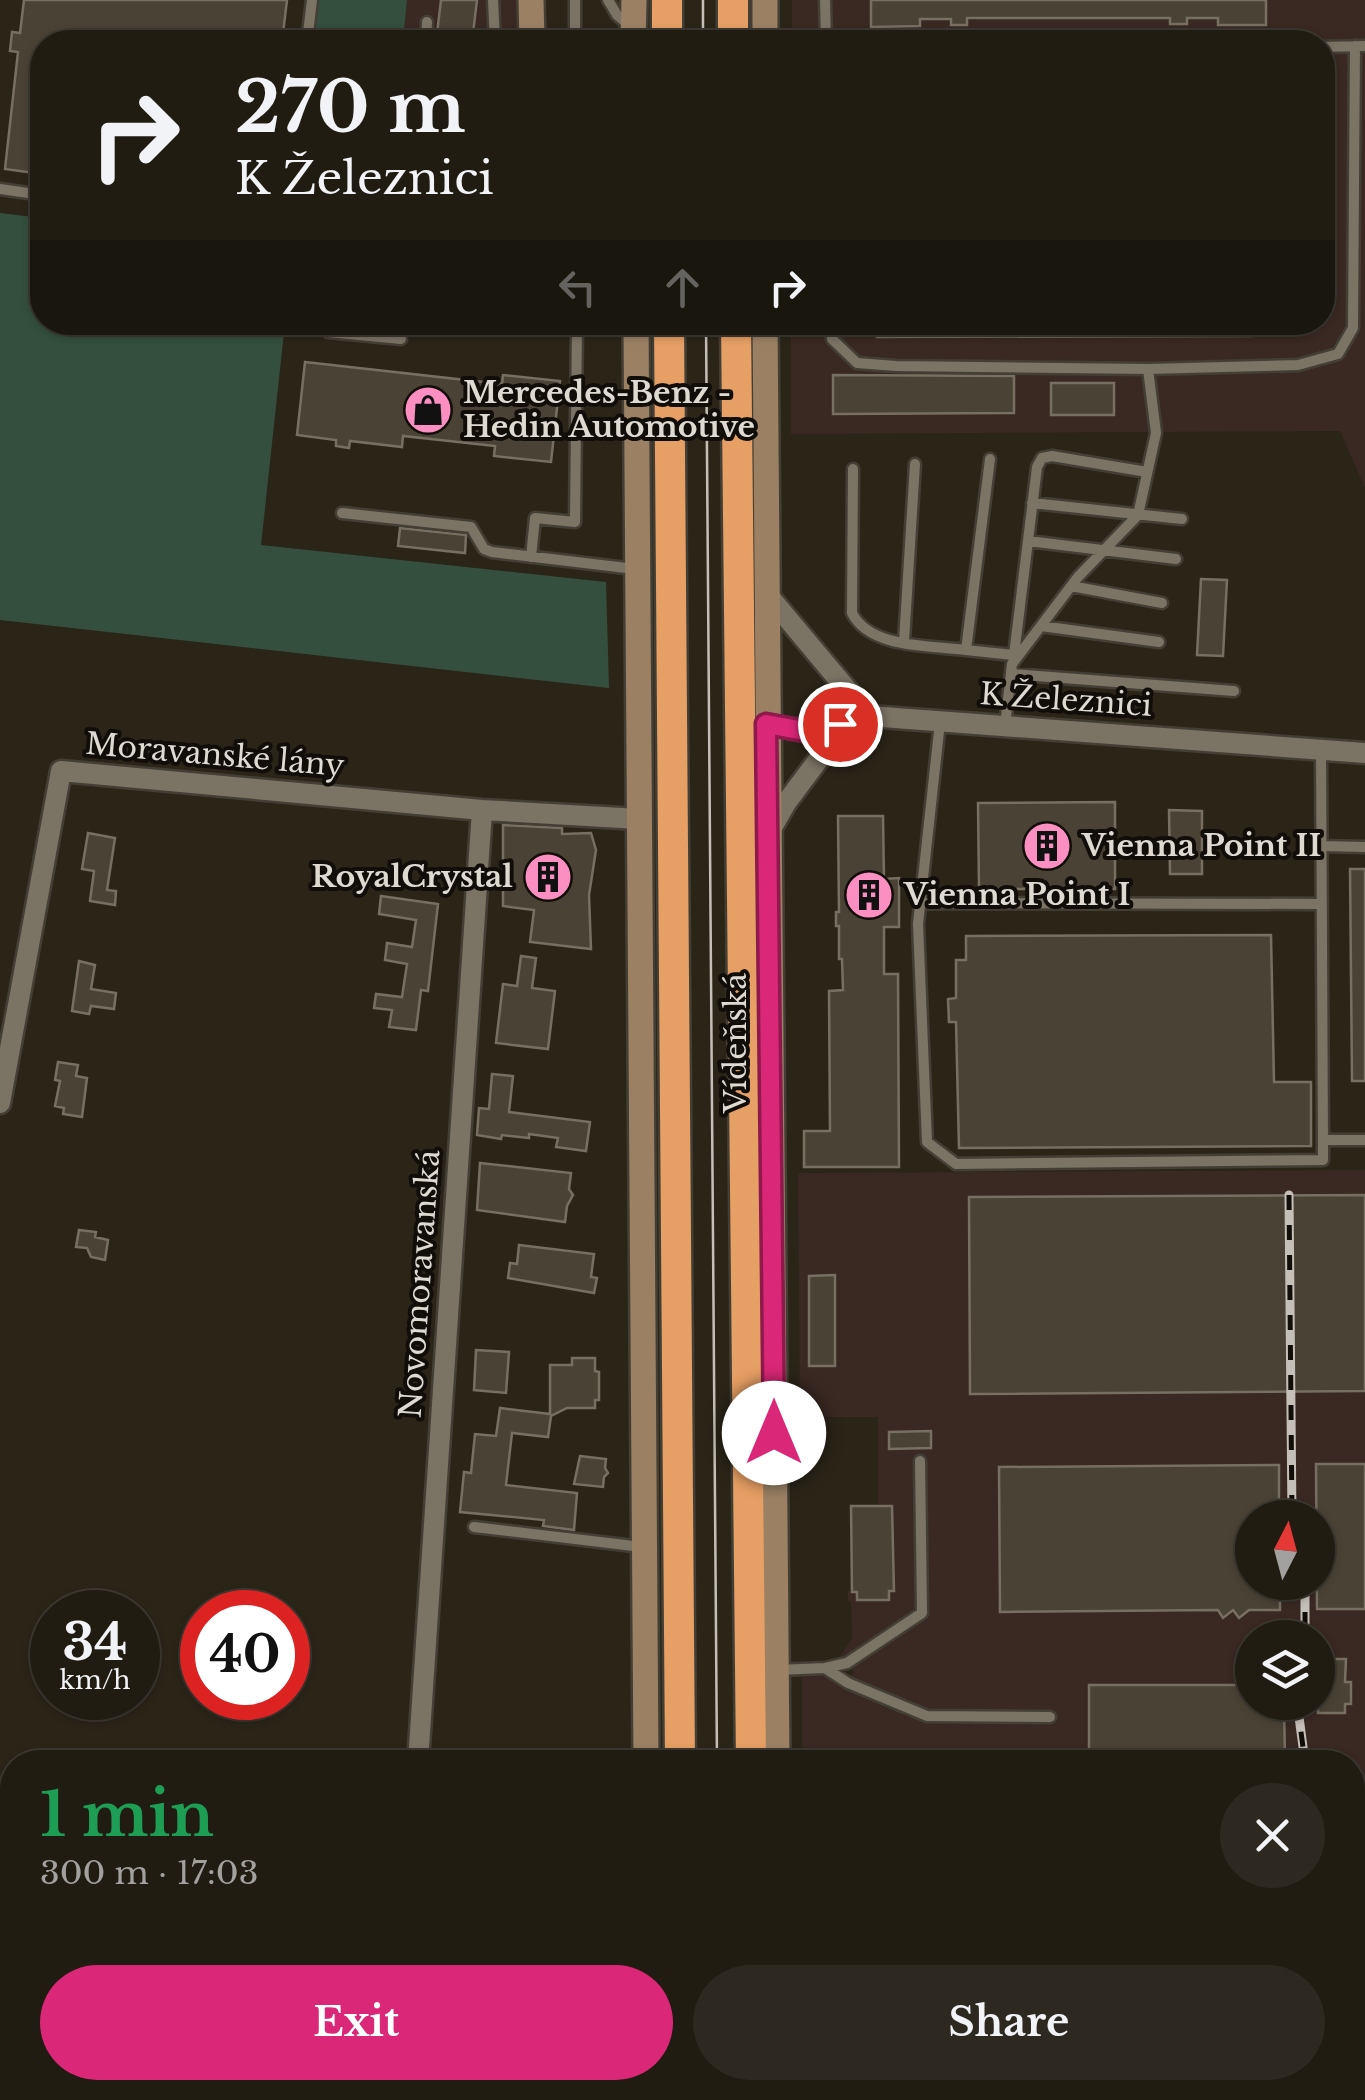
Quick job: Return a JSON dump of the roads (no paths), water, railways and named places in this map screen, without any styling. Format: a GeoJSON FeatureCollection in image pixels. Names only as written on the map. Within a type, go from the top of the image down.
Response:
{"type":"FeatureCollection","features":[{"type":"Feature","properties":{"kind":"highway"},"geometry":{"type":"LineString","coordinates":[[667,0],[667,30]]}},
{"type":"Feature","properties":{"kind":"highway"},"geometry":{"type":"LineString","coordinates":[[733,0],[733,30]]}},
{"type":"Feature","properties":{"kind":"highway","name":"Vídeňská"},"geometry":{"type":"LineString","coordinates":[[669,335],[680,1750]]}},
{"type":"Feature","properties":{"kind":"highway","name":"Vídeňská"},"geometry":{"type":"LineString","coordinates":[[736,335],[751,1750]]}},
{"type":"Feature","properties":{"kind":"street"},"geometry":{"type":"LineString","coordinates":[[531,0],[532,30]]}},
{"type":"Feature","properties":{"kind":"street"},"geometry":{"type":"LineString","coordinates":[[633,30],[634,0]]}},
{"type":"Feature","properties":{"kind":"street"},"geometry":{"type":"LineString","coordinates":[[765,0],[765,30]]}},
{"type":"Feature","properties":{"kind":"street"},"geometry":{"type":"LineString","coordinates":[[636,335],[646,1750]]}},
{"type":"Feature","properties":{"kind":"street","name":"Vídeňská"},"geometry":{"type":"LineString","coordinates":[[765,335],[777,1750]]}},
{"type":"Feature","properties":{"kind":"street"},"geometry":{"type":"LineString","coordinates":[[767,594],[870,716],[836,736],[786,803],[769,833]]}},
{"type":"Feature","properties":{"kind":"street","name":"K Železnici"},"geometry":{"type":"LineString","coordinates":[[766,724],[810,732],[870,716],[1365,753]]}},
{"type":"Feature","properties":{"kind":"street","name":"Moravanské lány"},"geometry":{"type":"LineString","coordinates":[[0,1103],[61,771],[482,810],[639,819]]}},
{"type":"Feature","properties":{"kind":"street","name":"Novomoravanská"},"geometry":{"type":"LineString","coordinates":[[419,1750],[482,810]]}},
{"type":"Feature","properties":{"kind":"lane"},"geometry":{"type":"LineString","coordinates":[[308,30],[312,0]]}},
{"type":"Feature","properties":{"kind":"lane"},"geometry":{"type":"LineString","coordinates":[[493,0],[494,30]]}},
{"type":"Feature","properties":{"kind":"lane"},"geometry":{"type":"LineString","coordinates":[[574,30],[575,0]]}},
{"type":"Feature","properties":{"kind":"lane"},"geometry":{"type":"LineString","coordinates":[[608,0],[628,30]]}},
{"type":"Feature","properties":{"kind":"lane"},"geometry":{"type":"LineString","coordinates":[[826,0],[826,30]]}},
{"type":"Feature","properties":{"kind":"lane"},"geometry":{"type":"LineString","coordinates":[[427,22],[427,30]]}},
{"type":"Feature","properties":{"kind":"lane"},"geometry":{"type":"LineString","coordinates":[[832,335],[832,340],[857,363],[1148,368],[1306,365],[1338,354],[1353,328],[1360,46],[1335,47]]}},
{"type":"Feature","properties":{"kind":"lane"},"geometry":{"type":"LineString","coordinates":[[0,189],[30,193]]}},
{"type":"Feature","properties":{"kind":"lane"},"geometry":{"type":"LineString","coordinates":[[359,335],[401,339]]}},
{"type":"Feature","properties":{"kind":"lane"},"geometry":{"type":"LineString","coordinates":[[531,557],[536,518],[575,522],[577,335]]}},
{"type":"Feature","properties":{"kind":"lane"},"geometry":{"type":"LineString","coordinates":[[1012,664],[1071,586],[1138,516],[1156,432],[1148,368]]}},
{"type":"Feature","properties":{"kind":"lane"},"geometry":{"type":"LineString","coordinates":[[1005,726],[1037,467],[1042,458],[1052,456],[1146,472]]}},
{"type":"Feature","properties":{"kind":"lane"},"geometry":{"type":"LineString","coordinates":[[966,650],[990,459]]}},
{"type":"Feature","properties":{"kind":"lane"},"geometry":{"type":"LineString","coordinates":[[904,641],[915,464]]}},
{"type":"Feature","properties":{"kind":"lane"},"geometry":{"type":"LineString","coordinates":[[853,469],[852,613],[858,626],[879,638],[966,650],[1012,664],[1234,692]]}},
{"type":"Feature","properties":{"kind":"lane"},"geometry":{"type":"LineString","coordinates":[[1032,504],[1182,519]]}},
{"type":"Feature","properties":{"kind":"lane"},"geometry":{"type":"LineString","coordinates":[[342,513],[471,528],[484,550],[636,569]]}},
{"type":"Feature","properties":{"kind":"lane"},"geometry":{"type":"LineString","coordinates":[[1028,540],[1176,559]]}},
{"type":"Feature","properties":{"kind":"lane"},"geometry":{"type":"LineString","coordinates":[[1071,586],[1162,603]]}},
{"type":"Feature","properties":{"kind":"lane"},"geometry":{"type":"LineString","coordinates":[[1041,626],[1159,642]]}},
{"type":"Feature","properties":{"kind":"lane"},"geometry":{"type":"LineString","coordinates":[[940,721],[918,924],[927,1142],[956,1164],[1323,1160],[1321,750]]}},
{"type":"Feature","properties":{"kind":"lane"},"geometry":{"type":"LineString","coordinates":[[1321,846],[1365,847]]}},
{"type":"Feature","properties":{"kind":"lane"},"geometry":{"type":"LineString","coordinates":[[920,903],[1321,904]]}},
{"type":"Feature","properties":{"kind":"lane"},"geometry":{"type":"LineString","coordinates":[[1323,1140],[1365,1140]]}},
{"type":"Feature","properties":{"kind":"lane"},"geometry":{"type":"LineString","coordinates":[[776,1670],[825,1668],[847,1662],[922,1614],[920,1461]]}},
{"type":"Feature","properties":{"kind":"lane"},"geometry":{"type":"LineString","coordinates":[[474,1527],[644,1548]]}},
{"type":"Feature","properties":{"kind":"lane"},"geometry":{"type":"LineString","coordinates":[[825,1668],[848,1683],[927,1716],[1050,1718]]}},
{"type":"Feature","properties":{"kind":"tram line"},"geometry":{"type":"LineString","coordinates":[[703,0],[703,30]]}},
{"type":"Feature","properties":{"kind":"tram line"},"geometry":{"type":"LineString","coordinates":[[706,335],[717,1750]]}},
{"type":"Feature","properties":{"kind":"railway"},"geometry":{"type":"LineString","coordinates":[[1289,1195],[1292,1500]]}},
{"type":"Feature","properties":{"kind":"railway"},"geometry":{"type":"LineString","coordinates":[[1305,1600],[1305,1620]]}},
{"type":"Feature","properties":{"kind":"railway"},"geometry":{"type":"LineString","coordinates":[[1299,1720],[1303,1750]]}},
{"type":"Feature","properties":{"kind":"place","name":"Mercedes-Benz - Hedin Automotive"},"geometry":{"type":"Point","coordinates":[428,410]}},
{"type":"Feature","properties":{"kind":"place","name":"Vienna Point II"},"geometry":{"type":"Point","coordinates":[1047,846]}},
{"type":"Feature","properties":{"kind":"place","name":"RoyalCrystal"},"geometry":{"type":"Point","coordinates":[548,877]}},
{"type":"Feature","properties":{"kind":"place","name":"Vienna Point I"},"geometry":{"type":"Point","coordinates":[869,895]}}]}
